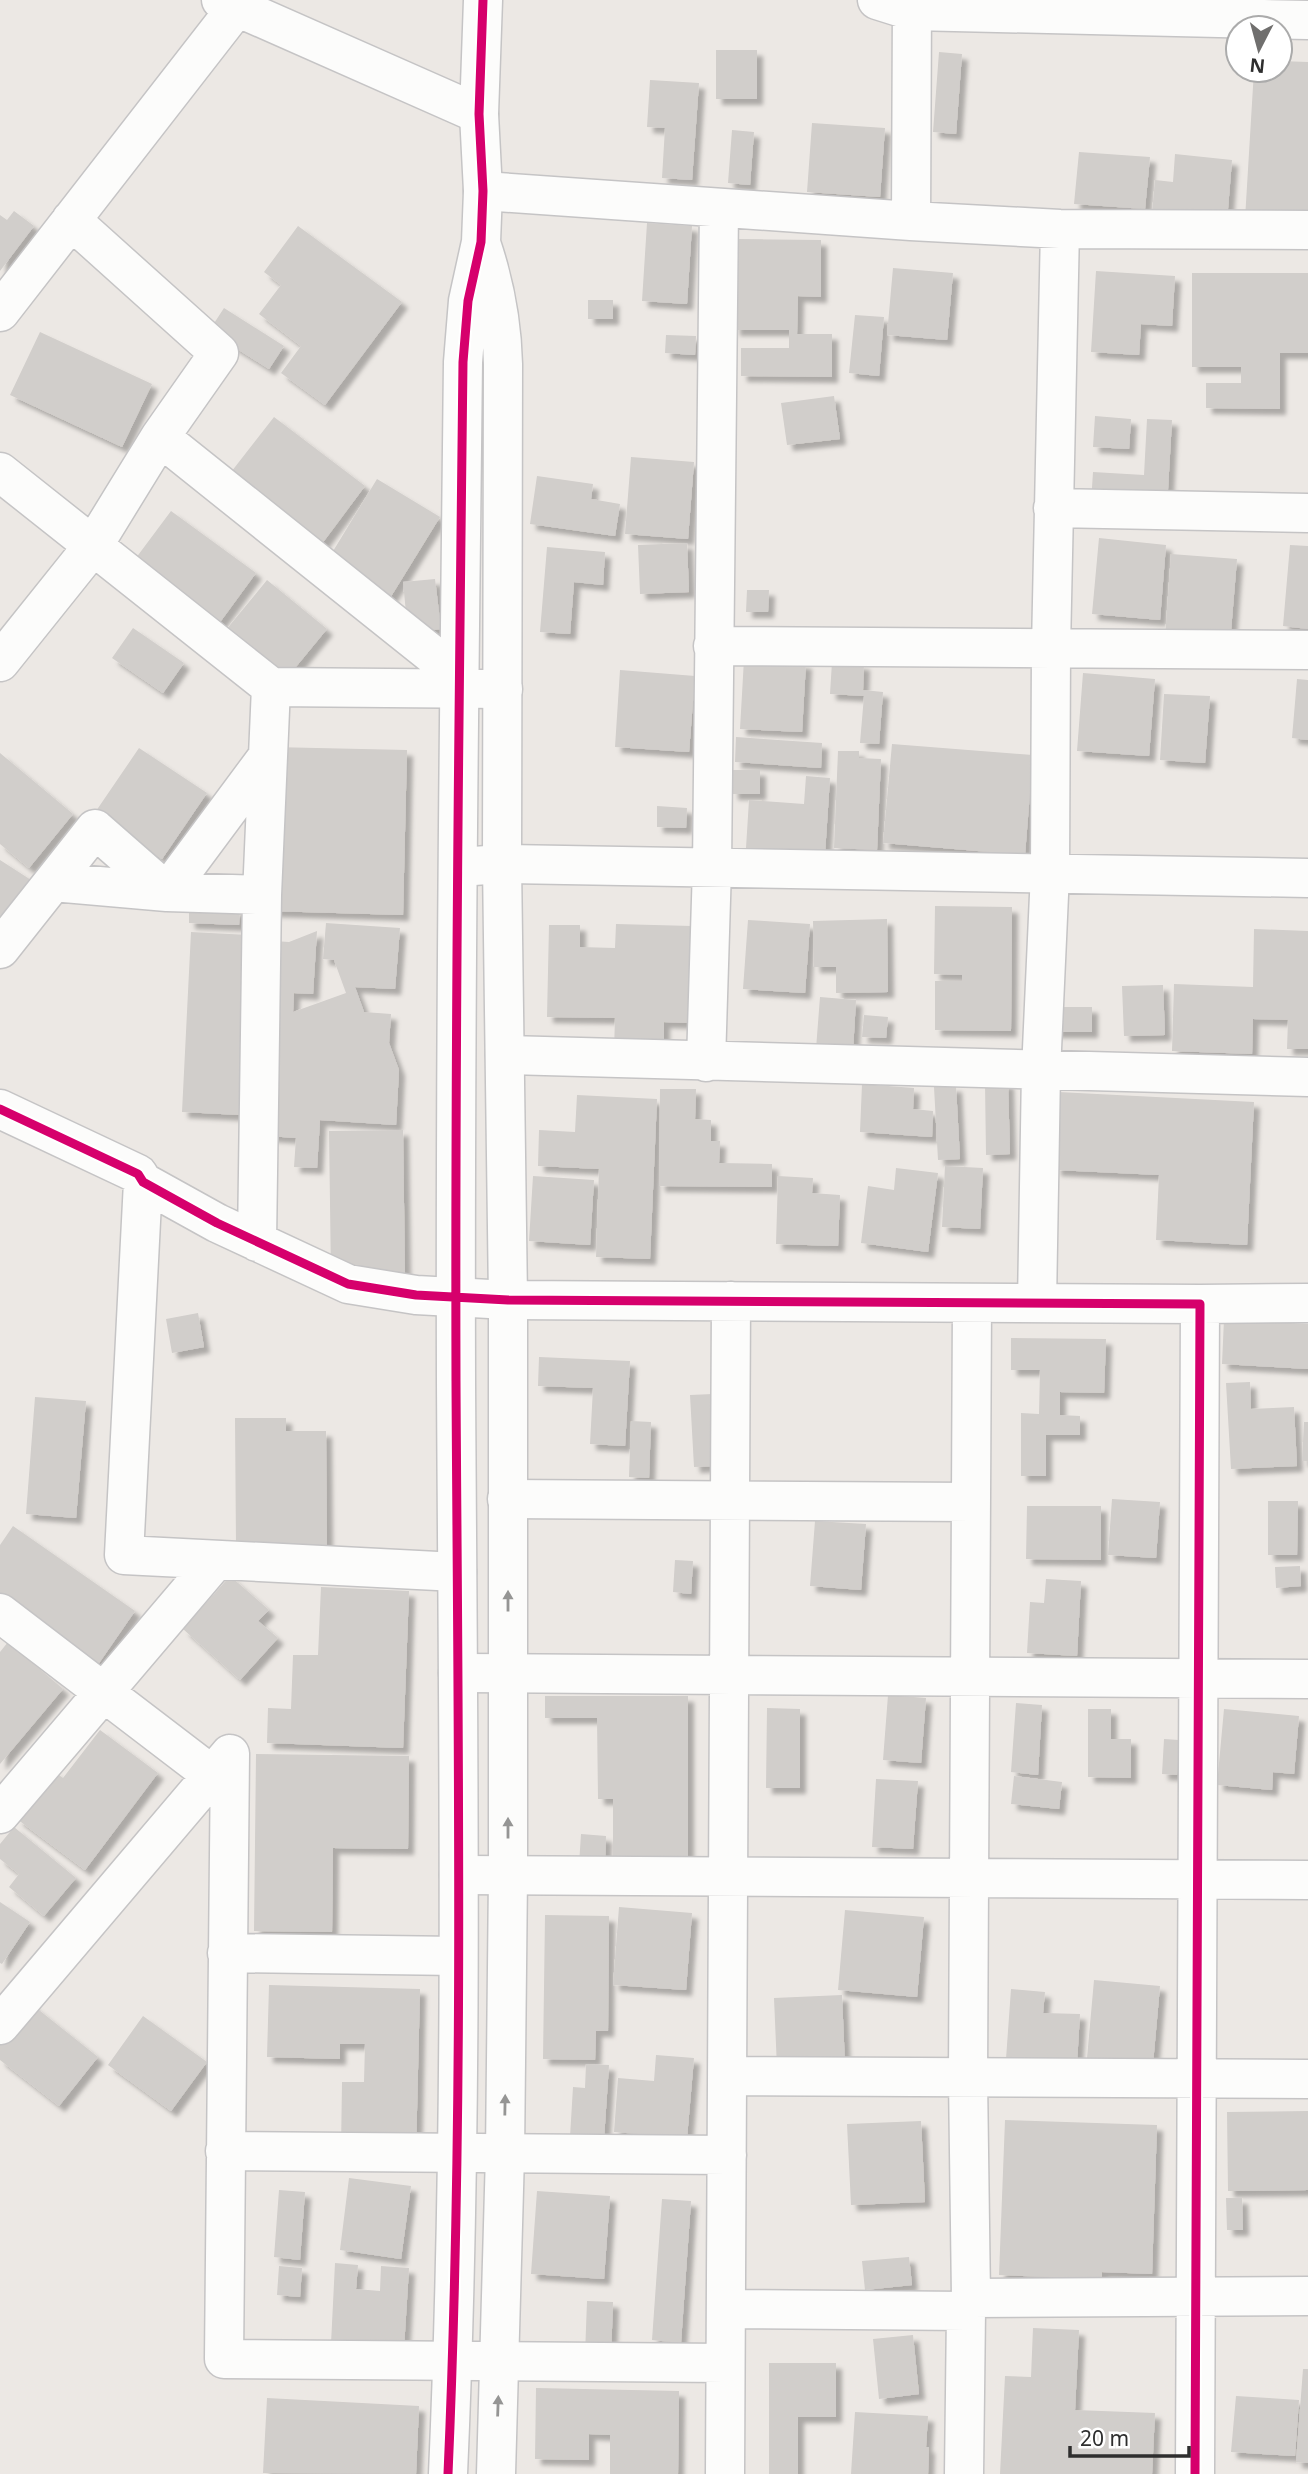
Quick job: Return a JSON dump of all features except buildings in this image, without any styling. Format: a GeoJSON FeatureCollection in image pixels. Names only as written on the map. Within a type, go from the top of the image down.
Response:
{"type":"FeatureCollection","features":[{"type":"Feature","properties":{"kind":"street"},"geometry":{"type":"LineString","coordinates":[[448,2474],[453,2360],[459,1875],[456,1298],[463,362],[468,301],[481,242],[483,191],[479,114],[483,0]]}},
{"type":"Feature","properties":{"kind":"street"},"geometry":{"type":"LineString","coordinates":[[0,312],[229,4],[479,114]]}},
{"type":"Feature","properties":{"kind":"street"},"geometry":{"type":"LineString","coordinates":[[911,221],[900,4],[1308,20]]}},
{"type":"Feature","properties":{"kind":"street"},"geometry":{"type":"LineString","coordinates":[[483,191],[1060,229],[1308,230]]}},
{"type":"Feature","properties":{"kind":"street"},"geometry":{"type":"LineString","coordinates":[[706,1062],[712,867],[719,208]]}},
{"type":"Feature","properties":{"kind":"street"},"geometry":{"type":"LineString","coordinates":[[0,662],[93,546],[160,438],[219,353],[71,220]]}},
{"type":"Feature","properties":{"kind":"street"},"geometry":{"type":"LineString","coordinates":[[1037,1303],[1041,1071],[1050,873],[1053,508],[1060,229]]}},
{"type":"Feature","properties":{"kind":"street"},"geometry":{"type":"LineString","coordinates":[[481,242],[491,272],[502,333],[502,864],[508,1300],[508,1875],[505,2154],[496,2474]]}},
{"type":"Feature","properties":{"kind":"street"},"geometry":{"type":"LineString","coordinates":[[160,438],[460,683]]}},
{"type":"Feature","properties":{"kind":"street"},"geometry":{"type":"LineString","coordinates":[[0,472],[271,687],[460,683],[503,689]]}},
{"type":"Feature","properties":{"kind":"street"},"geometry":{"type":"LineString","coordinates":[[1053,508],[1308,513]]}},
{"type":"Feature","properties":{"kind":"street"},"geometry":{"type":"LineString","coordinates":[[713,646],[1308,650]]}},
{"type":"Feature","properties":{"kind":"street"},"geometry":{"type":"LineString","coordinates":[[257,1242],[262,895],[271,687]]}},
{"type":"Feature","properties":{"kind":"street"},"geometry":{"type":"LineString","coordinates":[[167,892],[268,756]]}},
{"type":"Feature","properties":{"kind":"street"},"geometry":{"type":"LineString","coordinates":[[0,950],[95,829],[167,892]]}},
{"type":"Feature","properties":{"kind":"street"},"geometry":{"type":"LineString","coordinates":[[459,867],[502,864],[1308,878]]}},
{"type":"Feature","properties":{"kind":"street"},"geometry":{"type":"LineString","coordinates":[[52,883],[167,892],[262,895]]}},
{"type":"Feature","properties":{"kind":"street"},"geometry":{"type":"LineString","coordinates":[[505,1055],[1308,1077]]}},
{"type":"Feature","properties":{"kind":"street"},"geometry":{"type":"LineString","coordinates":[[0,1109],[138,1174],[143,1182],[217,1223],[348,1284],[416,1295],[508,1300],[1308,1303]]}},
{"type":"Feature","properties":{"kind":"street"},"geometry":{"type":"LineString","coordinates":[[143,1182],[124,1555],[457,1572]]}},
{"type":"Feature","properties":{"kind":"street"},"geometry":{"type":"LineString","coordinates":[[725,2474],[731,1301]]}},
{"type":"Feature","properties":{"kind":"street"},"geometry":{"type":"LineString","coordinates":[[964,2474],[968,2304],[972,1303]]}},
{"type":"Feature","properties":{"kind":"street"},"geometry":{"type":"LineString","coordinates":[[1195,2474],[1200,1304]]}},
{"type":"Feature","properties":{"kind":"street"},"geometry":{"type":"LineString","coordinates":[[508,1499],[971,1502]]}},
{"type":"Feature","properties":{"kind":"street"},"geometry":{"type":"LineString","coordinates":[[0,1814],[216,1560]]}},
{"type":"Feature","properties":{"kind":"street"},"geometry":{"type":"LineString","coordinates":[[0,1613],[212,1775]]}},
{"type":"Feature","properties":{"kind":"street"},"geometry":{"type":"LineString","coordinates":[[458,1673],[1308,1679]]}},
{"type":"Feature","properties":{"kind":"street"},"geometry":{"type":"LineString","coordinates":[[0,2025],[230,1754],[224,2359],[725,2362]]}},
{"type":"Feature","properties":{"kind":"street"},"geometry":{"type":"LineString","coordinates":[[459,1875],[1308,1880]]}},
{"type":"Feature","properties":{"kind":"street"},"geometry":{"type":"LineString","coordinates":[[226,1953],[458,1956]]}},
{"type":"Feature","properties":{"kind":"street"},"geometry":{"type":"LineString","coordinates":[[727,2076],[1308,2080]]}},
{"type":"Feature","properties":{"kind":"street"},"geometry":{"type":"LineString","coordinates":[[225,2151],[727,2155]]}},
{"type":"Feature","properties":{"kind":"street"},"geometry":{"type":"LineString","coordinates":[[726,2309],[1194,2296],[1308,2297]]}},
{"type":"Feature","properties":{"kind":"cycle path"},"geometry":{"type":"LineString","coordinates":[[448,2474],[458,2064],[456,1126],[463,362],[468,301],[481,242],[483,191],[479,114],[483,0]]}},
{"type":"Feature","properties":{"kind":"cycle path"},"geometry":{"type":"LineString","coordinates":[[0,1109],[138,1174],[143,1182],[217,1223],[348,1284],[416,1295],[508,1300],[1200,1304],[1195,2474]]}}]}
